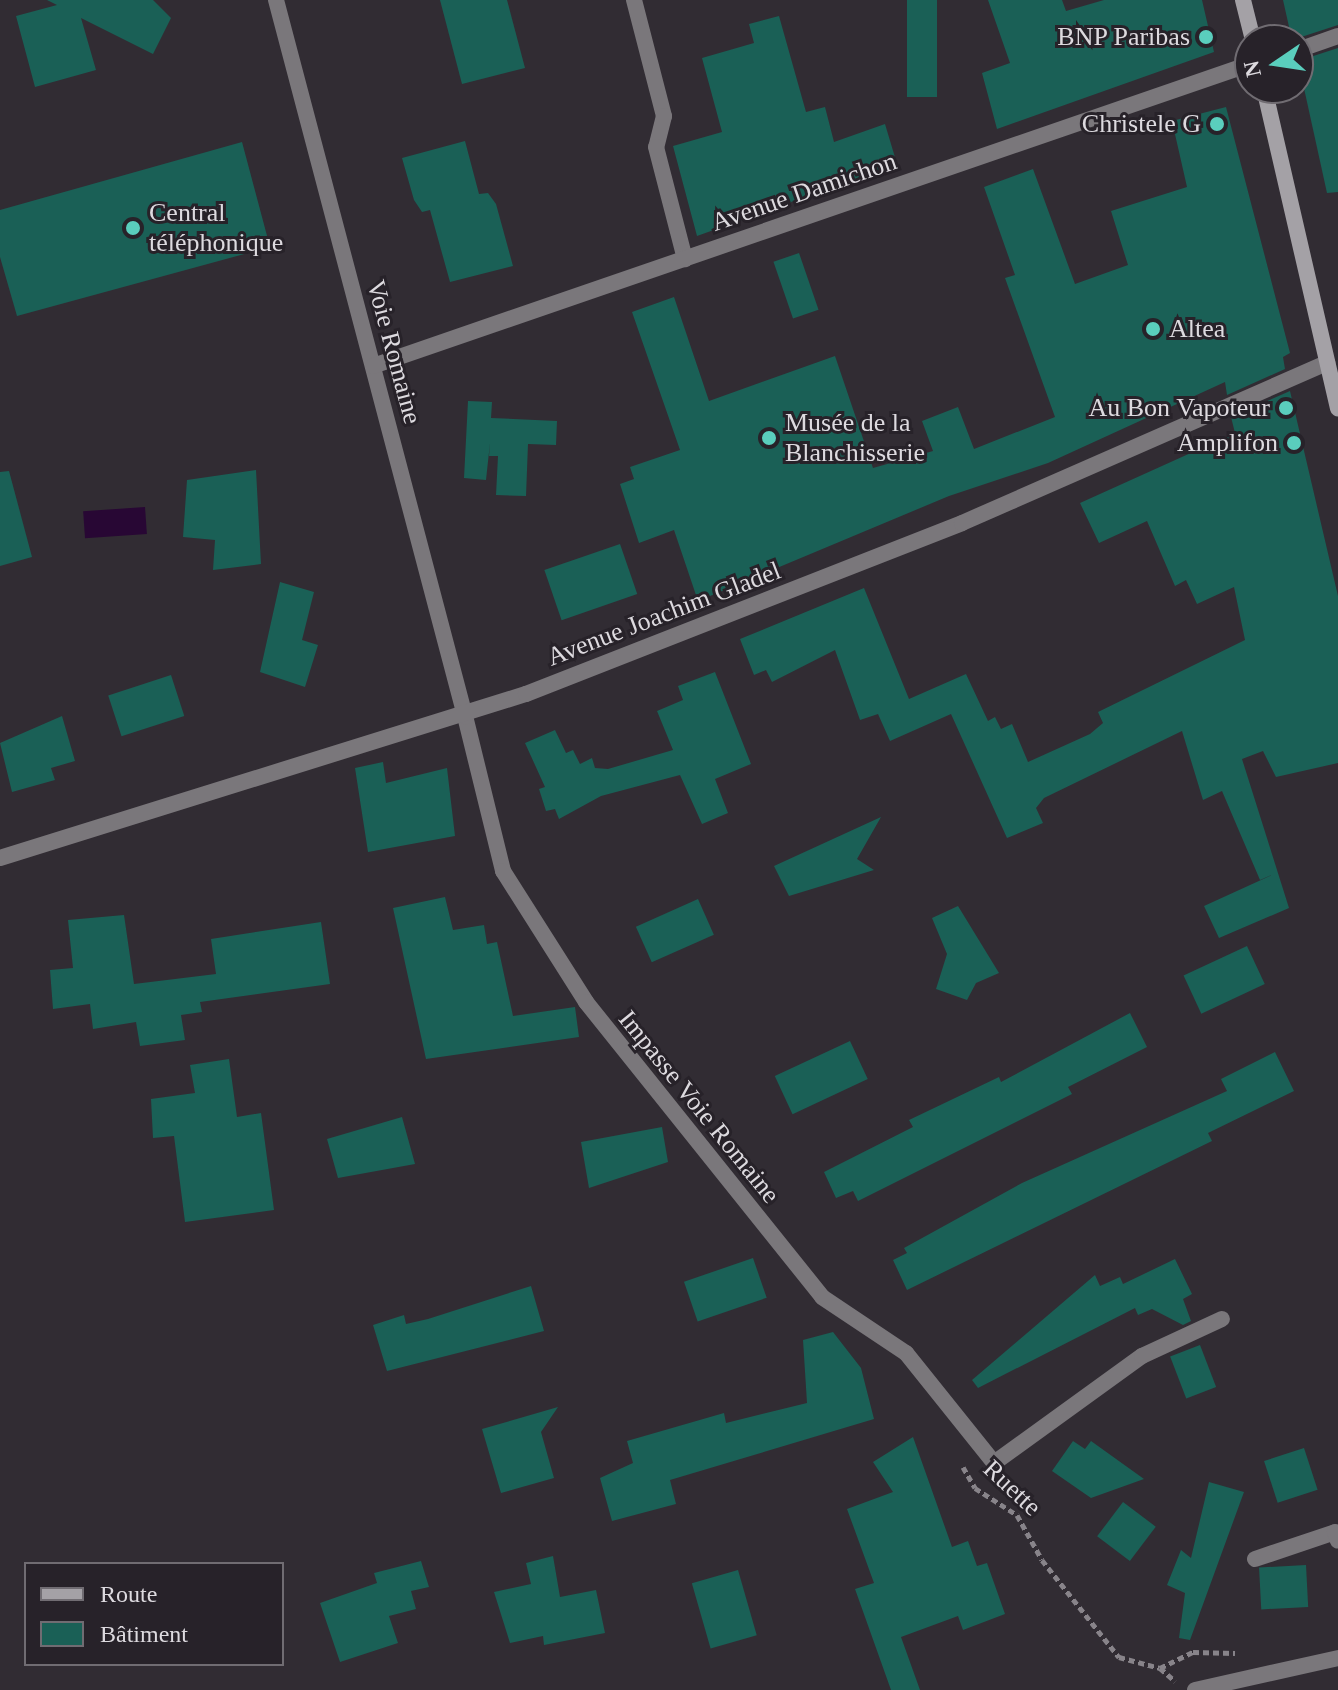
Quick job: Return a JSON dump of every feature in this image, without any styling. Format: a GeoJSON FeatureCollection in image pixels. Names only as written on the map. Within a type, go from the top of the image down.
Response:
{"type":"FeatureCollection","features":[{"type":"Feature","properties":{"kind":"main road"},"geometry":{"type":"LineString","coordinates":[[1243,0],[1249,24]]}},
{"type":"Feature","properties":{"kind":"main road"},"geometry":{"type":"LineString","coordinates":[[1268,104],[1338,409]]}},
{"type":"Feature","properties":{"kind":"street","name":"Voie Romaine"},"geometry":{"type":"LineString","coordinates":[[276,0],[465,716]]}},
{"type":"Feature","properties":{"kind":"street"},"geometry":{"type":"LineString","coordinates":[[634,0],[664,116],[656,147],[685,259]]}},
{"type":"Feature","properties":{"kind":"street"},"geometry":{"type":"LineString","coordinates":[[1314,44],[1338,36]]}},
{"type":"Feature","properties":{"kind":"street","name":"Avenue Damichon"},"geometry":{"type":"LineString","coordinates":[[373,366],[1234,70]]}},
{"type":"Feature","properties":{"kind":"street","name":"Avenue Joachim Gladel"},"geometry":{"type":"LineString","coordinates":[[0,858],[465,716],[962,523],[1327,363]]}},
{"type":"Feature","properties":{"kind":"street","name":"Impasse Voie Romaine"},"geometry":{"type":"LineString","coordinates":[[465,716],[503,871],[586,1002],[822,1297],[906,1353],[994,1463],[1142,1356],[1222,1319]]}},
{"type":"Feature","properties":{"kind":"street"},"geometry":{"type":"LineString","coordinates":[[1255,1559],[1335,1532],[1338,1541]]}},
{"type":"Feature","properties":{"kind":"street"},"geometry":{"type":"LineString","coordinates":[[1195,1690],[1338,1658]]}},
{"type":"Feature","properties":{"kind":"path","name":"Ruette"},"geometry":{"type":"LineString","coordinates":[[957,1453],[975,1488],[1035,1537],[1042,1560],[1119,1657],[1160,1668],[1187,1690]]}},
{"type":"Feature","properties":{"kind":"path"},"geometry":{"type":"LineString","coordinates":[[1160,1668],[1193,1652],[1246,1651]]}},
{"type":"Feature","properties":{"kind":"shaded area"},"geometry":{"type":"Polygon","coordinates":[[[145,507],[147,534],[85,538],[83,511],[145,507]]]}},
{"type":"Feature","properties":{"kind":"building"},"geometry":{"type":"Polygon","coordinates":[[[47,0],[153,0],[171,18],[153,54],[81,18],[96,70],[35,87],[16,16],[57,5],[47,0]]]}},
{"type":"Feature","properties":{"kind":"building"},"geometry":{"type":"Polygon","coordinates":[[[440,0],[507,0],[525,68],[462,84],[440,0]]]}},
{"type":"Feature","properties":{"kind":"building"},"geometry":{"type":"Polygon","coordinates":[[[907,0],[937,0],[937,97],[907,97],[907,0]]]}},
{"type":"Feature","properties":{"kind":"building"},"geometry":{"type":"Polygon","coordinates":[[[988,0],[1062,0],[1066,11],[1104,0],[1202,0],[1214,52],[997,129],[982,73],[1010,63],[988,0]]]}},
{"type":"Feature","properties":{"kind":"building"},"geometry":{"type":"Polygon","coordinates":[[[1283,0],[1338,0],[1338,25],[1314,33],[1314,24],[1288,24],[1283,0]]]}},
{"type":"Feature","properties":{"kind":"building"},"geometry":{"type":"Polygon","coordinates":[[[779,16],[806,112],[825,107],[834,142],[885,124],[897,164],[697,236],[673,146],[722,132],[702,58],[754,43],[749,24],[779,16]]]}},
{"type":"Feature","properties":{"kind":"building"},"geometry":{"type":"Polygon","coordinates":[[[1338,48],[1338,192],[1327,193],[1307,104],[1314,104],[1314,56],[1338,48]]]}},
{"type":"Feature","properties":{"kind":"building"},"geometry":{"type":"Polygon","coordinates":[[[1226,107],[1290,353],[1283,357],[1285,369],[1227,395],[1225,382],[1048,463],[949,496],[698,601],[674,530],[639,543],[620,484],[634,479],[630,467],[680,450],[632,312],[674,297],[709,401],[835,356],[873,468],[933,451],[922,421],[958,407],[974,449],[1055,417],[1005,278],[1015,275],[984,187],[1033,169],[1075,284],[1128,265],[1111,211],[1187,187],[1172,121],[1226,107]]]}},
{"type":"Feature","properties":{"kind":"building"},"geometry":{"type":"Polygon","coordinates":[[[465,141],[479,194],[488,193],[496,204],[513,266],[450,282],[430,210],[422,212],[414,200],[402,158],[465,141]]]}},
{"type":"Feature","properties":{"kind":"building","name":"Central téléphonique"},"geometry":{"type":"Polygon","coordinates":[[[242,142],[270,247],[17,316],[0,257],[0,210],[242,142]]]}},
{"type":"Feature","properties":{"kind":"building"},"geometry":{"type":"Polygon","coordinates":[[[799,253],[819,310],[793,319],[773,262],[799,253]]]}},
{"type":"Feature","properties":{"kind":"building"},"geometry":{"type":"Polygon","coordinates":[[[1290,391],[1338,596],[1338,763],[1276,777],[1263,751],[1242,759],[1289,908],[1219,938],[1204,906],[1274,874],[1260,880],[1222,791],[1203,800],[1182,731],[1044,798],[1036,808],[1043,823],[1007,838],[951,714],[890,741],[878,714],[860,720],[835,650],[772,682],[766,670],[754,675],[740,639],[864,588],[909,699],[966,674],[988,721],[995,717],[1001,729],[1012,724],[1028,762],[1090,734],[1103,723],[1098,712],[1245,640],[1234,587],[1197,604],[1186,580],[1175,586],[1147,521],[1099,543],[1080,503],[1235,433],[1231,417],[1290,391]]]}},
{"type":"Feature","properties":{"kind":"building"},"geometry":{"type":"Polygon","coordinates":[[[468,401],[492,402],[491,418],[557,421],[556,445],[528,444],[526,496],[496,495],[498,456],[489,456],[490,443],[486,480],[464,478],[468,401]]]}},
{"type":"Feature","properties":{"kind":"building"},"geometry":{"type":"Polygon","coordinates":[[[256,470],[261,564],[213,570],[215,540],[183,537],[187,480],[256,470]]]}},
{"type":"Feature","properties":{"kind":"building"},"geometry":{"type":"Polygon","coordinates":[[[9,471],[32,557],[0,566],[0,472],[9,471]]]}},
{"type":"Feature","properties":{"kind":"building"},"geometry":{"type":"Polygon","coordinates":[[[620,544],[637,594],[562,620],[544,570],[620,544]]]}},
{"type":"Feature","properties":{"kind":"building"},"geometry":{"type":"Polygon","coordinates":[[[280,582],[314,592],[302,640],[318,645],[305,687],[260,672],[280,582]]]}},
{"type":"Feature","properties":{"kind":"building"},"geometry":{"type":"Polygon","coordinates":[[[715,672],[751,764],[715,779],[728,813],[702,824],[680,775],[601,796],[559,819],[555,809],[546,811],[539,789],[545,787],[525,743],[555,730],[566,753],[573,750],[580,764],[592,758],[595,768],[608,769],[673,750],[657,711],[683,700],[678,686],[715,672]]]}},
{"type":"Feature","properties":{"kind":"building"},"geometry":{"type":"Polygon","coordinates":[[[171,675],[184,716],[122,736],[108,695],[171,675]]]}},
{"type":"Feature","properties":{"kind":"building"},"geometry":{"type":"Polygon","coordinates":[[[62,716],[75,761],[51,768],[55,780],[12,792],[0,743],[62,716]]]}},
{"type":"Feature","properties":{"kind":"building"},"geometry":{"type":"Polygon","coordinates":[[[383,762],[386,783],[447,768],[455,836],[368,852],[355,768],[383,762]]]}},
{"type":"Feature","properties":{"kind":"building"},"geometry":{"type":"Polygon","coordinates":[[[881,817],[857,859],[874,870],[789,896],[774,866],[881,817]]]}},
{"type":"Feature","properties":{"kind":"building"},"geometry":{"type":"Polygon","coordinates":[[[445,897],[453,930],[484,925],[487,944],[497,942],[513,1016],[575,1007],[579,1037],[426,1059],[393,908],[445,897]]]}},
{"type":"Feature","properties":{"kind":"building"},"geometry":{"type":"Polygon","coordinates":[[[698,899],[714,935],[652,962],[636,927],[698,899]]]}},
{"type":"Feature","properties":{"kind":"building"},"geometry":{"type":"Polygon","coordinates":[[[958,906],[999,973],[976,983],[967,1000],[936,989],[947,954],[932,918],[958,906]]]}},
{"type":"Feature","properties":{"kind":"building"},"geometry":{"type":"Polygon","coordinates":[[[124,915],[134,984],[216,974],[211,939],[321,922],[330,984],[200,1002],[202,1012],[181,1015],[185,1040],[140,1046],[136,1022],[93,1029],[90,1004],[53,1009],[50,970],[73,968],[68,920],[124,915]]]}},
{"type":"Feature","properties":{"kind":"building"},"geometry":{"type":"Polygon","coordinates":[[[1247,946],[1265,984],[1201,1014],[1184,976],[1247,946]]]}},
{"type":"Feature","properties":{"kind":"building"},"geometry":{"type":"Polygon","coordinates":[[[1130,1013],[1147,1047],[1068,1087],[1072,1094],[858,1201],[853,1191],[836,1198],[824,1172],[913,1127],[909,1120],[999,1077],[1001,1082],[1130,1013]]]}},
{"type":"Feature","properties":{"kind":"building"},"geometry":{"type":"Polygon","coordinates":[[[850,1041],[868,1079],[793,1114],[775,1076],[850,1041]]]}},
{"type":"Feature","properties":{"kind":"building"},"geometry":{"type":"Polygon","coordinates":[[[1275,1052],[1294,1091],[1208,1133],[1212,1141],[907,1290],[893,1260],[907,1253],[904,1248],[1022,1183],[1227,1091],[1221,1079],[1275,1052]]]}},
{"type":"Feature","properties":{"kind":"building"},"geometry":{"type":"Polygon","coordinates":[[[229,1059],[237,1117],[261,1113],[274,1210],[185,1222],[174,1136],[153,1138],[151,1099],[195,1093],[190,1065],[229,1059]]]}},
{"type":"Feature","properties":{"kind":"building"},"geometry":{"type":"Polygon","coordinates":[[[402,1117],[415,1164],[338,1178],[327,1139],[402,1117]]]}},
{"type":"Feature","properties":{"kind":"building"},"geometry":{"type":"Polygon","coordinates":[[[662,1127],[668,1162],[589,1188],[581,1142],[662,1127]]]}},
{"type":"Feature","properties":{"kind":"building"},"geometry":{"type":"Polygon","coordinates":[[[753,1258],[767,1298],[698,1321],[684,1282],[753,1258]]]}},
{"type":"Feature","properties":{"kind":"building"},"geometry":{"type":"Polygon","coordinates":[[[1175,1259],[1192,1294],[1183,1299],[1191,1321],[1183,1325],[1152,1309],[1138,1315],[1135,1308],[978,1388],[972,1380],[1095,1275],[1100,1286],[1120,1277],[1123,1284],[1175,1259]]]}},
{"type":"Feature","properties":{"kind":"building"},"geometry":{"type":"Polygon","coordinates":[[[531,1286],[544,1331],[387,1371],[373,1325],[404,1315],[406,1324],[428,1319],[531,1286]]]}},
{"type":"Feature","properties":{"kind":"building"},"geometry":{"type":"Polygon","coordinates":[[[833,1332],[861,1368],[874,1419],[670,1480],[676,1504],[612,1521],[600,1478],[633,1463],[627,1441],[724,1413],[726,1423],[807,1403],[803,1340],[833,1332]]]}},
{"type":"Feature","properties":{"kind":"building"},"geometry":{"type":"Polygon","coordinates":[[[1200,1345],[1216,1387],[1186,1398],[1170,1356],[1200,1345]]]}},
{"type":"Feature","properties":{"kind":"building"},"geometry":{"type":"Polygon","coordinates":[[[558,1407],[541,1432],[554,1478],[501,1493],[482,1429],[558,1407]]]}},
{"type":"Feature","properties":{"kind":"building"},"geometry":{"type":"Polygon","coordinates":[[[913,1437],[952,1547],[968,1541],[977,1566],[987,1563],[1005,1614],[963,1630],[958,1616],[901,1637],[920,1690],[891,1690],[855,1589],[874,1583],[847,1509],[893,1492],[873,1462],[913,1437]]]}},
{"type":"Feature","properties":{"kind":"building"},"geometry":{"type":"Polygon","coordinates":[[[1073,1441],[1085,1449],[1091,1441],[1144,1479],[1091,1498],[1052,1471],[1073,1441]]]}},
{"type":"Feature","properties":{"kind":"building"},"geometry":{"type":"Polygon","coordinates":[[[1304,1448],[1318,1490],[1278,1503],[1264,1461],[1304,1448]]]}},
{"type":"Feature","properties":{"kind":"building"},"geometry":{"type":"Polygon","coordinates":[[[1209,1482],[1244,1492],[1190,1640],[1179,1638],[1185,1593],[1167,1585],[1181,1550],[1191,1558],[1209,1482]]]}},
{"type":"Feature","properties":{"kind":"building"},"geometry":{"type":"Polygon","coordinates":[[[1123,1502],[1156,1527],[1130,1561],[1097,1536],[1123,1502]]]}},
{"type":"Feature","properties":{"kind":"building"},"geometry":{"type":"Polygon","coordinates":[[[553,1556],[560,1597],[596,1590],[605,1633],[544,1645],[543,1636],[510,1643],[494,1592],[531,1584],[526,1563],[553,1556]]]}},
{"type":"Feature","properties":{"kind":"building"},"geometry":{"type":"Polygon","coordinates":[[[421,1561],[429,1587],[411,1591],[416,1609],[389,1616],[398,1643],[340,1662],[320,1603],[377,1583],[374,1573],[421,1561]]]}},
{"type":"Feature","properties":{"kind":"building"},"geometry":{"type":"Polygon","coordinates":[[[1306,1565],[1308,1607],[1261,1609],[1259,1567],[1306,1565]]]}},
{"type":"Feature","properties":{"kind":"building"},"geometry":{"type":"Polygon","coordinates":[[[738,1570],[757,1635],[711,1649],[692,1583],[738,1570]]]}},
{"type":"Feature","properties":{"kind":"place","name":"BNP Paribas"},"geometry":{"type":"Point","coordinates":[1206,37]}},
{"type":"Feature","properties":{"kind":"place","name":"Christele G"},"geometry":{"type":"Point","coordinates":[1217,124]}},
{"type":"Feature","properties":{"kind":"place","name":"Central téléphonique"},"geometry":{"type":"Point","coordinates":[133,228]}},
{"type":"Feature","properties":{"kind":"place","name":"Altea"},"geometry":{"type":"Point","coordinates":[1153,329]}},
{"type":"Feature","properties":{"kind":"place","name":"Au Bon Vapoteur"},"geometry":{"type":"Point","coordinates":[1286,408]}},
{"type":"Feature","properties":{"kind":"place","name":"Musée de la Blanchisserie"},"geometry":{"type":"Point","coordinates":[769,438]}},
{"type":"Feature","properties":{"kind":"place","name":"Amplifon"},"geometry":{"type":"Point","coordinates":[1294,443]}}]}
